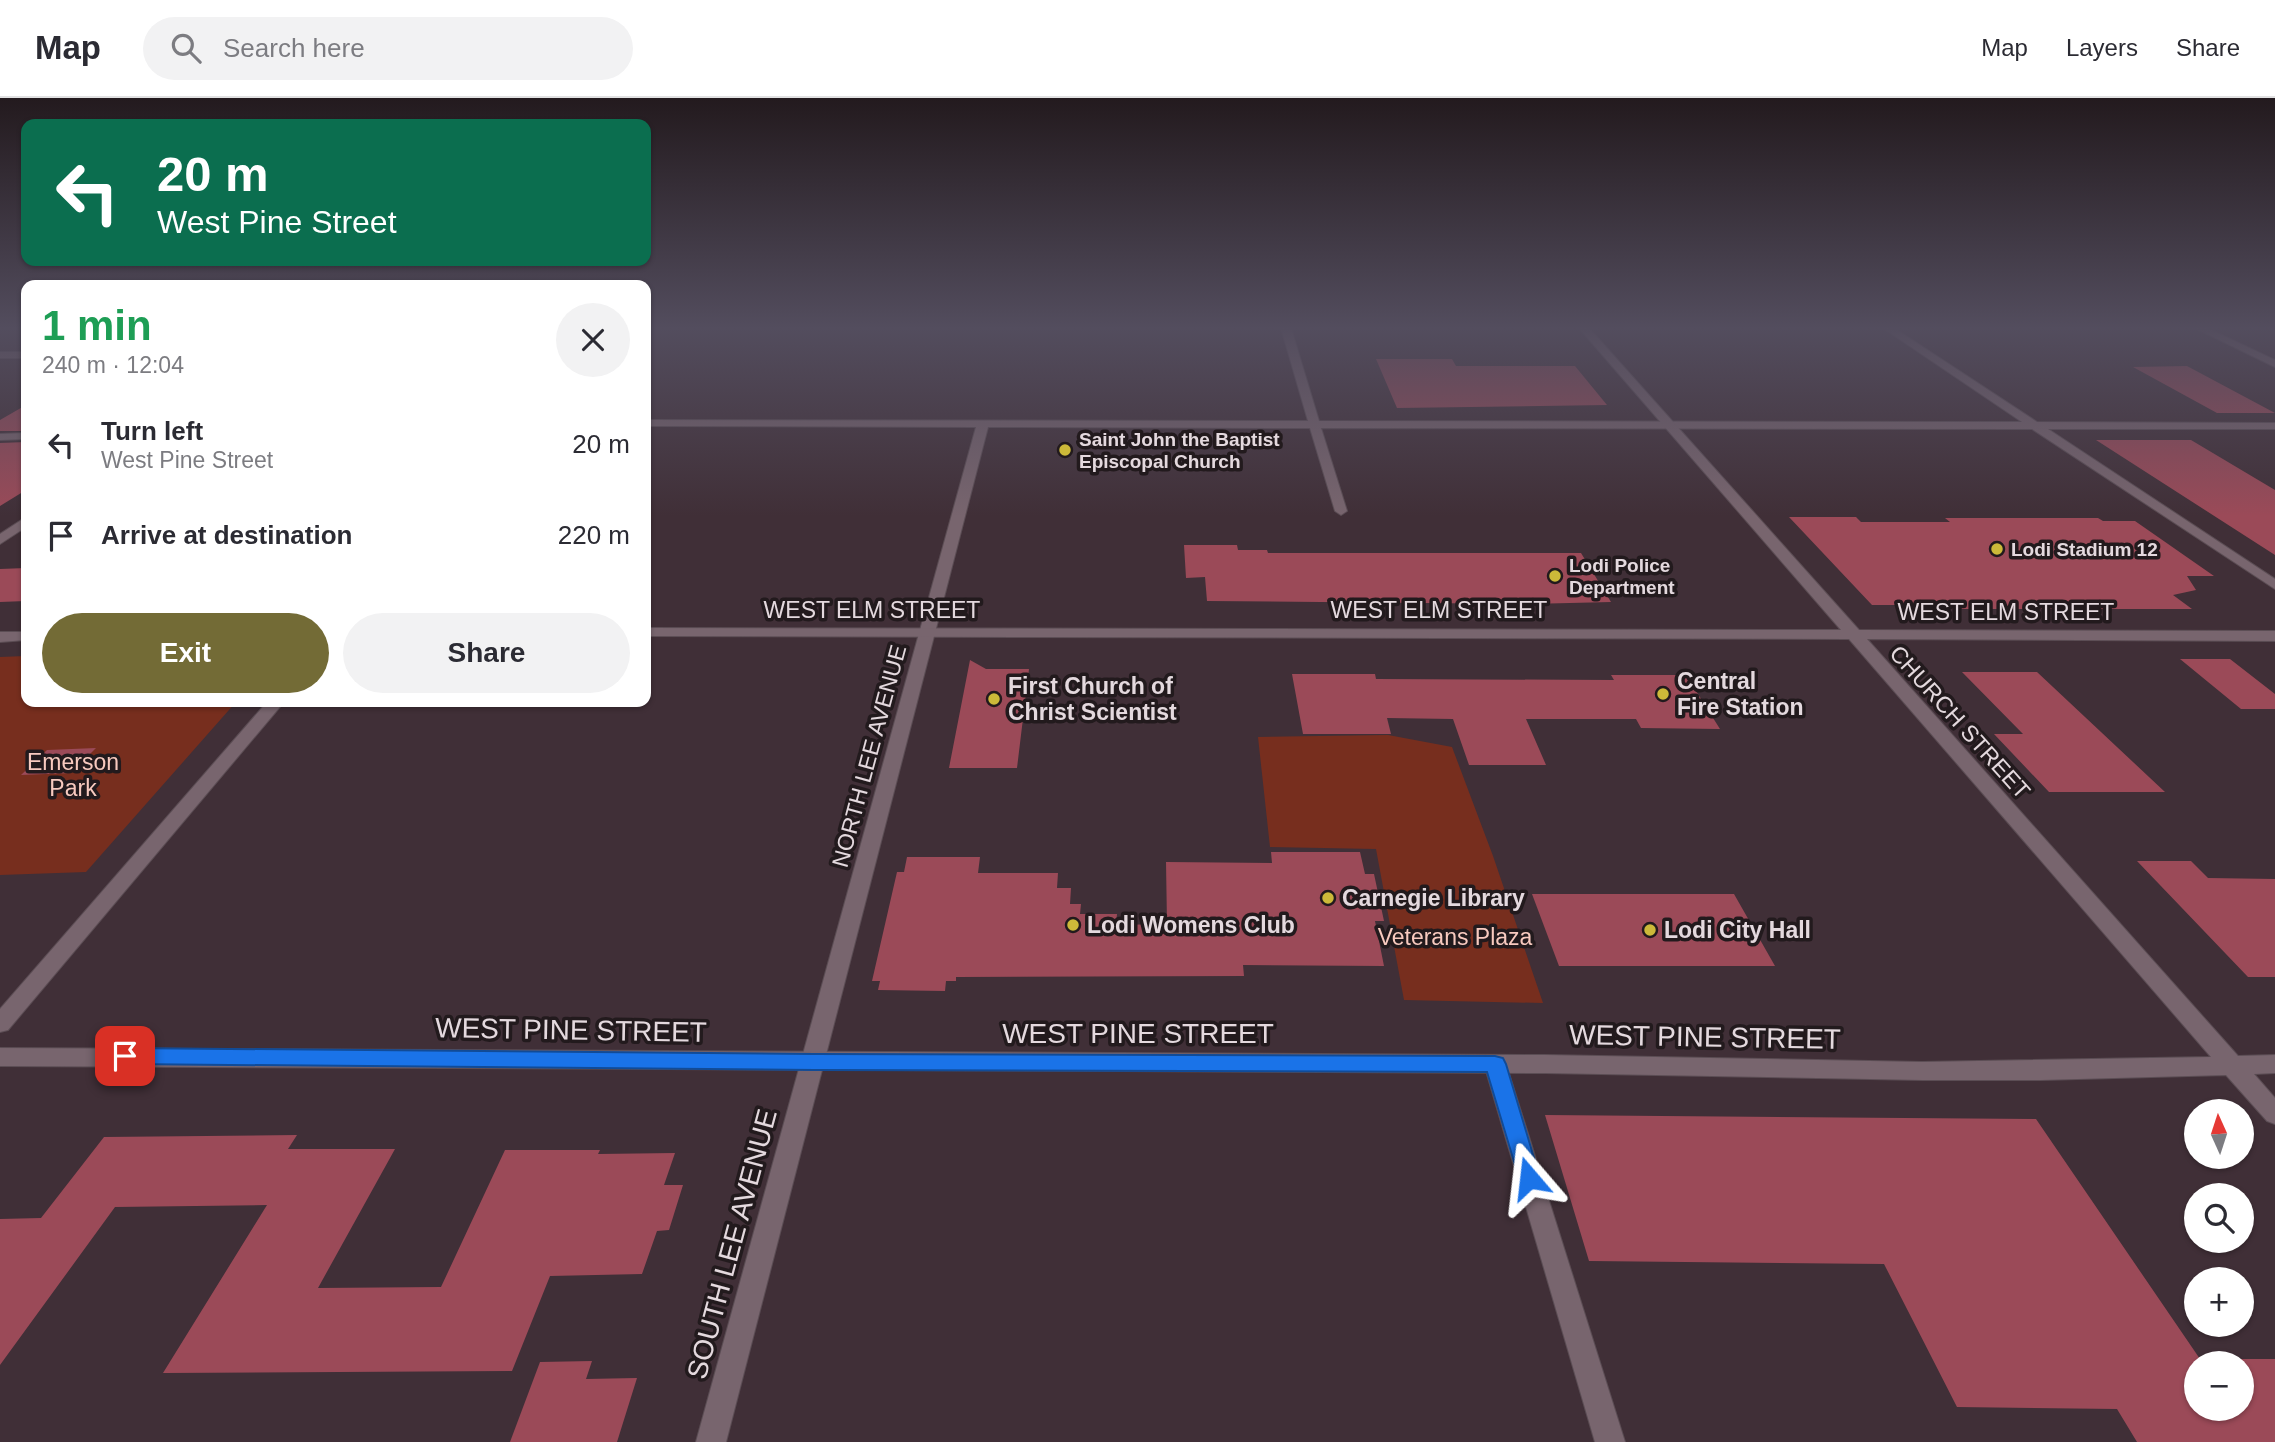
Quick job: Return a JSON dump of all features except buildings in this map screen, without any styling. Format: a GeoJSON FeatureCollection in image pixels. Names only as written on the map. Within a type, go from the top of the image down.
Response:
{"type":"FeatureCollection","features":[{"type":"Feature","properties":{"kind":"street"},"geometry":{"type":"LineString","coordinates":[[1305,391],[1341,511]]}},
{"type":"Feature","properties":{"kind":"street","name":"CHURCH STREET"},"geometry":{"type":"LineString","coordinates":[[1640,391],[2275,1114]]}},
{"type":"Feature","properties":{"kind":"street"},"geometry":{"type":"LineString","coordinates":[[1981,391],[2275,584]]}},
{"type":"Feature","properties":{"kind":"street"},"geometry":{"type":"LineString","coordinates":[[651,423],[2275,426]]}},
{"type":"Feature","properties":{"kind":"street","name":"NORTH LEE AVENUE"},"geometry":{"type":"LineString","coordinates":[[814,1062],[984,423]]}},
{"type":"Feature","properties":{"kind":"street"},"geometry":{"type":"LineString","coordinates":[[0,437],[21,436]]}},
{"type":"Feature","properties":{"kind":"street"},"geometry":{"type":"LineString","coordinates":[[0,540],[21,525]]}},
{"type":"Feature","properties":{"kind":"street","name":"WEST ELM STREET"},"geometry":{"type":"LineString","coordinates":[[651,632],[2275,636]]}},
{"type":"Feature","properties":{"kind":"street"},"geometry":{"type":"LineString","coordinates":[[0,637],[21,636]]}},
{"type":"Feature","properties":{"kind":"street"},"geometry":{"type":"LineString","coordinates":[[0,1024],[272,707]]}},
{"type":"Feature","properties":{"kind":"street","name":"WEST PINE STREET"},"geometry":{"type":"LineString","coordinates":[[0,1057],[1495,1064],[1922,1071],[2275,1065]]}},
{"type":"Feature","properties":{"kind":"street","name":"SOUTH LEE AVENUE"},"geometry":{"type":"LineString","coordinates":[[711,1442],[814,1062]]}},
{"type":"Feature","properties":{"kind":"street"},"geometry":{"type":"LineString","coordinates":[[1495,1064],[1610,1442]]}},
{"type":"Feature","properties":{"kind":"green space","name":"Emerson Park"},"geometry":{"type":"Polygon","coordinates":[[[21,656],[21,707],[232,707],[86,872],[0,875],[0,657],[21,656]]]}},
{"type":"Feature","properties":{"kind":"green space","name":"Veterans Plaza"},"geometry":{"type":"Polygon","coordinates":[[[1388,735],[1452,747],[1493,856],[1543,1003],[1404,1000],[1376,849],[1270,847],[1258,737],[1388,735]]]}},
{"type":"Feature","properties":{"kind":"place","name":"Saint John the Baptist Episcopal Church"},"geometry":{"type":"Point","coordinates":[1065,450]}},
{"type":"Feature","properties":{"kind":"place","name":"Lodi Stadium 12"},"geometry":{"type":"Point","coordinates":[1997,549]}},
{"type":"Feature","properties":{"kind":"place","name":"Lodi Police Department"},"geometry":{"type":"Point","coordinates":[1555,576]}},
{"type":"Feature","properties":{"kind":"place","name":"Central Fire Station"},"geometry":{"type":"Point","coordinates":[1663,694]}},
{"type":"Feature","properties":{"kind":"place","name":"First Church of Christ Scientist"},"geometry":{"type":"Point","coordinates":[994,699]}},
{"type":"Feature","properties":{"kind":"place","name":"Carnegie Library"},"geometry":{"type":"Point","coordinates":[1328,898]}},
{"type":"Feature","properties":{"kind":"place","name":"Lodi Womens Club"},"geometry":{"type":"Point","coordinates":[1073,925]}},
{"type":"Feature","properties":{"kind":"place","name":"Lodi City Hall"},"geometry":{"type":"Point","coordinates":[1650,930]}},
{"type":"Feature","properties":{"kind":"route"},"geometry":{"type":"LineString","coordinates":[[125,1056],[1495,1064],[1529,1178]]}}]}
